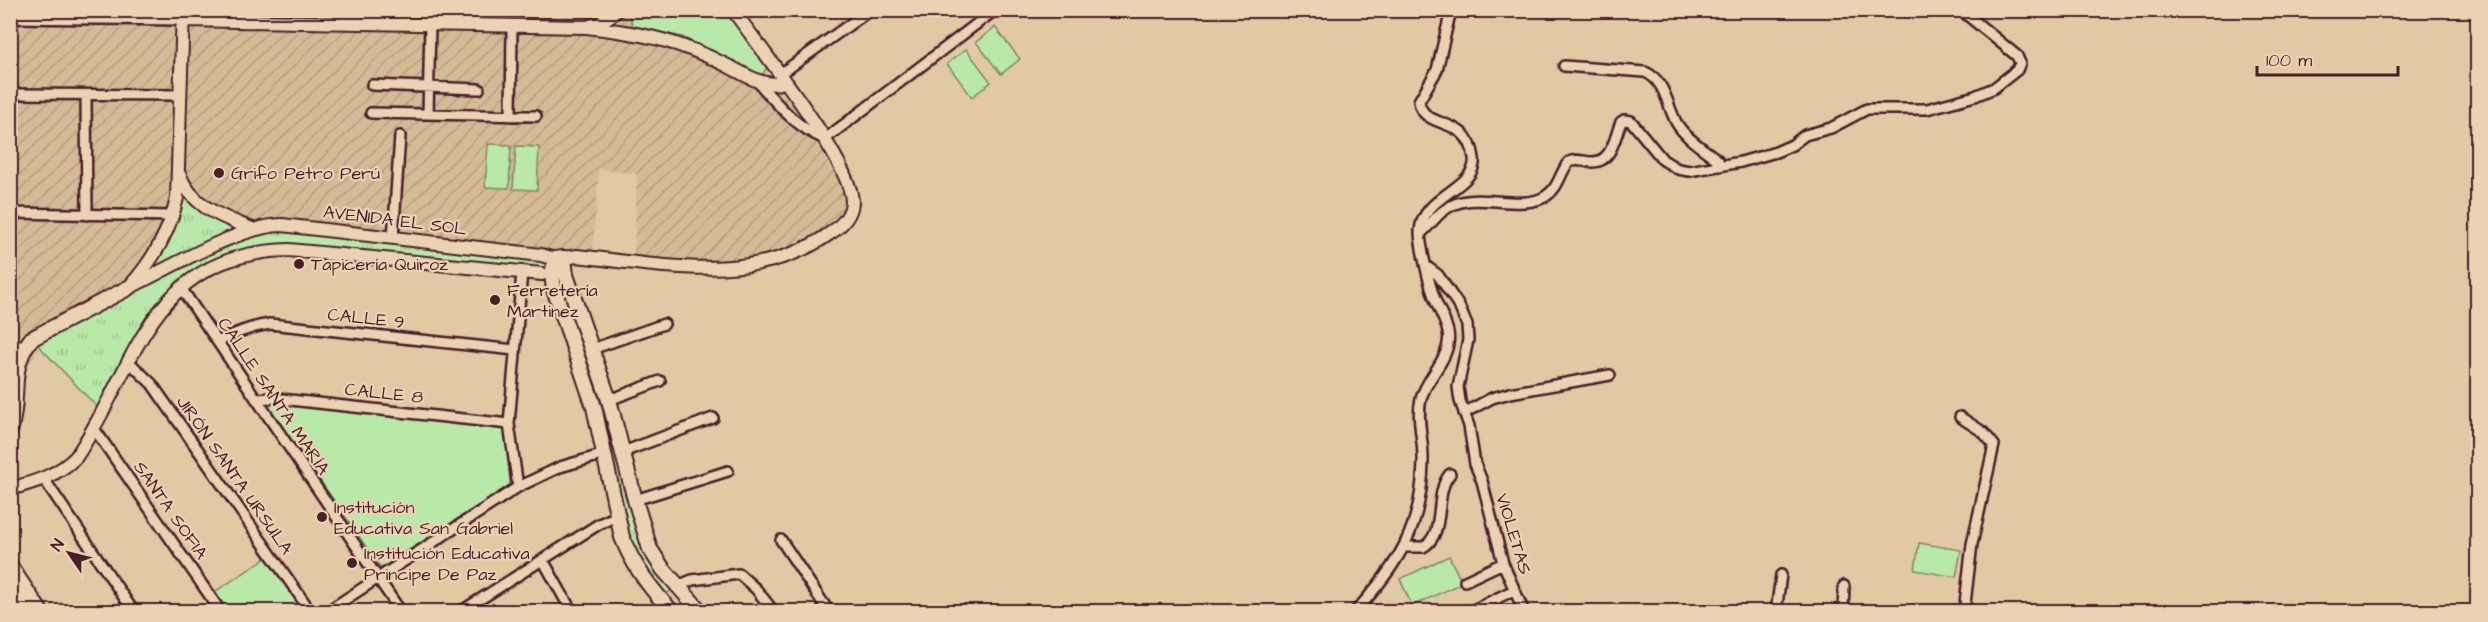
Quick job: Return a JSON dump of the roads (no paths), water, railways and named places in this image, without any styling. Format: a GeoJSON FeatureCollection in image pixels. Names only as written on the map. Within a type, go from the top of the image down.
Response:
{"type":"FeatureCollection","features":[{"type":"Feature","properties":{"kind":"main road"},"geometry":{"type":"LineString","coordinates":[[586,27],[600,23],[620,10],[621,22],[629,32]]}},
{"type":"Feature","properties":{"kind":"main road"},"geometry":{"type":"LineString","coordinates":[[737,12],[825,139]]}},
{"type":"Feature","properties":{"kind":"main road"},"geometry":{"type":"LineString","coordinates":[[128,288],[158,248],[173,216],[179,174],[183,15],[586,27],[669,40],[695,49],[769,85],[781,78]]}},
{"type":"Feature","properties":{"kind":"main road","name":"AVENIDA EL SOL"},"geometry":{"type":"LineString","coordinates":[[23,350],[38,335],[128,288],[252,229],[266,225],[541,255],[559,259],[577,256],[694,268],[754,263],[802,250],[822,240],[847,218],[852,203],[850,189],[825,139]]}},
{"type":"Feature","properties":{"kind":"main road"},"geometry":{"type":"LineString","coordinates":[[179,174],[197,202],[222,218],[252,229]]}},
{"type":"Feature","properties":{"kind":"main road"},"geometry":{"type":"LineString","coordinates":[[10,489],[44,479],[67,466],[76,457],[152,318],[180,288],[214,266],[232,259],[269,251],[289,250],[554,275]]}},
{"type":"Feature","properties":{"kind":"main road"},"geometry":{"type":"LineString","coordinates":[[559,259],[554,275],[557,299],[586,380],[605,454],[617,516],[630,557],[668,607],[678,586]]}},
{"type":"Feature","properties":{"kind":"main road"},"geometry":{"type":"LineString","coordinates":[[554,275],[592,349],[609,400],[634,500],[650,549],[701,612]]}},
{"type":"Feature","properties":{"kind":"main road"},"geometry":{"type":"LineString","coordinates":[[10,341],[23,350],[17,365],[10,430]]}},
{"type":"Feature","properties":{"kind":"main road"},"geometry":{"type":"LineString","coordinates":[[11,567],[42,612]]}},
{"type":"Feature","properties":{"kind":"main road"},"geometry":{"type":"LineString","coordinates":[[10,585],[29,612]]}},
{"type":"Feature","properties":{"kind":"street"},"geometry":{"type":"LineString","coordinates":[[781,78],[870,10]]}},
{"type":"Feature","properties":{"kind":"street"},"geometry":{"type":"LineString","coordinates":[[757,80],[775,101],[808,132],[825,139],[995,10]]}},
{"type":"Feature","properties":{"kind":"street"},"geometry":{"type":"LineString","coordinates":[[1355,612],[1384,579],[1405,547],[1416,520],[1423,463],[1420,402],[1425,388],[1443,359],[1448,334],[1435,299],[1427,267],[1420,234],[1423,220],[1428,210],[1468,177],[1475,166],[1472,149],[1466,136],[1457,128],[1426,116],[1419,105],[1419,97],[1440,63],[1451,10]]}},
{"type":"Feature","properties":{"kind":"street"},"geometry":{"type":"LineString","coordinates":[[1420,234],[1441,212],[1458,202],[1532,201],[1546,196],[1557,185],[1569,162],[1576,160],[1597,162],[1605,158],[1624,120],[1631,121],[1662,160],[1672,167],[1689,171],[1776,152],[1792,145],[1805,135],[1831,128],[1867,109],[1927,109],[1975,96],[1994,88],[2017,70],[2020,63],[2017,56],[1961,10]]}},
{"type":"Feature","properties":{"kind":"street"},"geometry":{"type":"LineString","coordinates":[[10,18],[183,15]]}},
{"type":"Feature","properties":{"kind":"street"},"geometry":{"type":"LineString","coordinates":[[428,114],[429,24]]}},
{"type":"Feature","properties":{"kind":"street"},"geometry":{"type":"LineString","coordinates":[[510,116],[512,26]]}},
{"type":"Feature","properties":{"kind":"street"},"geometry":{"type":"LineString","coordinates":[[1564,66],[1645,72],[1652,76],[1660,86],[1678,126],[1718,160],[1720,166]]}},
{"type":"Feature","properties":{"kind":"street"},"geometry":{"type":"LineString","coordinates":[[372,85],[479,88]]}},
{"type":"Feature","properties":{"kind":"street"},"geometry":{"type":"LineString","coordinates":[[10,94],[181,95]]}},
{"type":"Feature","properties":{"kind":"street"},"geometry":{"type":"LineString","coordinates":[[86,95],[87,215]]}},
{"type":"Feature","properties":{"kind":"street"},"geometry":{"type":"LineString","coordinates":[[371,113],[536,116]]}},
{"type":"Feature","properties":{"kind":"street"},"geometry":{"type":"LineString","coordinates":[[393,238],[400,136]]}},
{"type":"Feature","properties":{"kind":"street"},"geometry":{"type":"LineString","coordinates":[[10,213],[173,216]]}},
{"type":"Feature","properties":{"kind":"street","name":"VIOLETAS"},"geometry":{"type":"LineString","coordinates":[[1427,267],[1438,275],[1459,306],[1467,325],[1468,340],[1458,387],[1469,426],[1475,464],[1482,481],[1503,563],[1524,612]]}},
{"type":"Feature","properties":{"kind":"street"},"geometry":{"type":"LineString","coordinates":[[518,487],[509,424],[522,272]]}},
{"type":"Feature","properties":{"kind":"street","name":"CALLE SANTA MARÍA"},"geometry":{"type":"LineString","coordinates":[[180,288],[402,612]]}},
{"type":"Feature","properties":{"kind":"street","name":"CALLE 9"},"geometry":{"type":"LineString","coordinates":[[218,342],[235,332],[270,324],[515,350]]}},
{"type":"Feature","properties":{"kind":"street"},"geometry":{"type":"LineString","coordinates":[[592,349],[664,324]]}},
{"type":"Feature","properties":{"kind":"street","name":"JIRÓN SANTA URSULA"},"geometry":{"type":"LineString","coordinates":[[128,361],[152,384],[311,612]]}},
{"type":"Feature","properties":{"kind":"street"},"geometry":{"type":"LineString","coordinates":[[1464,413],[1492,398],[1510,393],[1610,375]]}},
{"type":"Feature","properties":{"kind":"street"},"geometry":{"type":"LineString","coordinates":[[609,400],[660,381]]}},
{"type":"Feature","properties":{"kind":"street","name":"CALLE 8"},"geometry":{"type":"LineString","coordinates":[[256,399],[272,398],[509,424]]}},
{"type":"Feature","properties":{"kind":"street"},"geometry":{"type":"LineString","coordinates":[[1960,417],[1983,432],[1994,445],[1972,544],[1964,612]]}},
{"type":"Feature","properties":{"kind":"street"},"geometry":{"type":"LineString","coordinates":[[623,452],[713,418]]}},
{"type":"Feature","properties":{"kind":"street","name":"SANTA SOFIA"},"geometry":{"type":"LineString","coordinates":[[93,427],[221,612]]}},
{"type":"Feature","properties":{"kind":"street"},"geometry":{"type":"LineString","coordinates":[[326,612],[518,487],[560,467],[605,454]]}},
{"type":"Feature","properties":{"kind":"street"},"geometry":{"type":"LineString","coordinates":[[634,500],[728,471]]}},
{"type":"Feature","properties":{"kind":"street"},"geometry":{"type":"LineString","coordinates":[[1405,547],[1423,547],[1433,538],[1444,484],[1450,474]]}},
{"type":"Feature","properties":{"kind":"street"},"geometry":{"type":"LineString","coordinates":[[44,479],[58,496],[134,612]]}},
{"type":"Feature","properties":{"kind":"street"},"geometry":{"type":"LineString","coordinates":[[460,612],[599,524],[617,516]]}},
{"type":"Feature","properties":{"kind":"street"},"geometry":{"type":"LineString","coordinates":[[781,540],[829,612]]}},
{"type":"Feature","properties":{"kind":"street"},"geometry":{"type":"LineString","coordinates":[[543,560],[572,612]]}},
{"type":"Feature","properties":{"kind":"street"},"geometry":{"type":"LineString","coordinates":[[1465,581],[1503,563]]}},
{"type":"Feature","properties":{"kind":"street"},"geometry":{"type":"LineString","coordinates":[[1776,612],[1781,574]]}},
{"type":"Feature","properties":{"kind":"street"},"geometry":{"type":"LineString","coordinates":[[678,586],[692,580],[719,575],[741,575],[756,589],[774,612]]}},
{"type":"Feature","properties":{"kind":"street"},"geometry":{"type":"LineString","coordinates":[[1843,612],[1844,586]]}},
{"type":"Feature","properties":{"kind":"street"},"geometry":{"type":"LineString","coordinates":[[1469,612],[1514,590]]}},
{"type":"Feature","properties":{"kind":"place","name":"Grifo Petro Perú"},"geometry":{"type":"Point","coordinates":[219,173]}},
{"type":"Feature","properties":{"kind":"place","name":"Tapicería Quiroz"},"geometry":{"type":"Point","coordinates":[299,264]}},
{"type":"Feature","properties":{"kind":"place","name":"Ferretería Martinez"},"geometry":{"type":"Point","coordinates":[495,300]}},
{"type":"Feature","properties":{"kind":"place","name":"Institución Educativa San Gabriel"},"geometry":{"type":"Point","coordinates":[322,517]}},
{"type":"Feature","properties":{"kind":"place","name":"Institución Educativa Principe De Paz"},"geometry":{"type":"Point","coordinates":[352,563]}}]}
